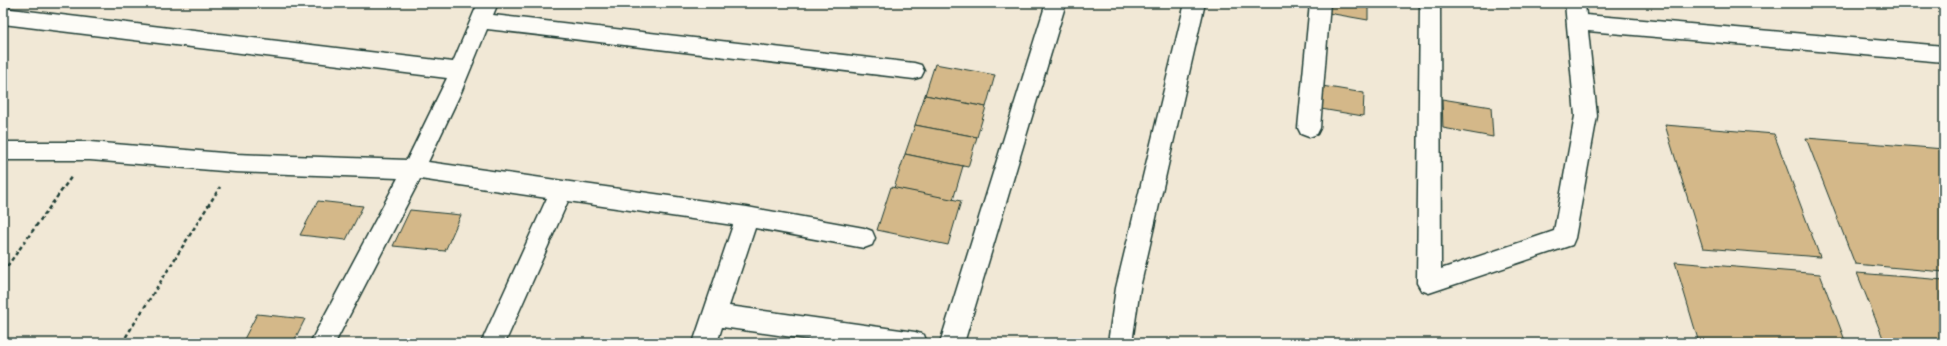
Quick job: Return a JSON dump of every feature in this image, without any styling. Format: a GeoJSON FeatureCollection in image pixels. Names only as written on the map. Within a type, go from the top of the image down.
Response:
{"type":"FeatureCollection","features":[{"type":"Feature","properties":{"kind":"street"},"geometry":{"type":"LineString","coordinates":[[3,9],[8,3]]}},
{"type":"Feature","properties":{"kind":"street"},"geometry":{"type":"LineString","coordinates":[[952,343],[1056,3]]}},
{"type":"Feature","properties":{"kind":"street"},"geometry":{"type":"LineString","coordinates":[[1120,343],[1134,259],[1195,3]]}},
{"type":"Feature","properties":{"kind":"street"},"geometry":{"type":"LineString","coordinates":[[1309,128],[1320,3]]}},
{"type":"Feature","properties":{"kind":"street"},"geometry":{"type":"LineString","coordinates":[[1430,3],[1429,283],[1564,238],[1586,116],[1575,13],[1944,54]]}},
{"type":"Feature","properties":{"kind":"street"},"geometry":{"type":"LineString","coordinates":[[322,343],[415,169],[460,70],[484,12],[914,71]]}},
{"type":"Feature","properties":{"kind":"street"},"geometry":{"type":"LineString","coordinates":[[3,16],[460,70]]}},
{"type":"Feature","properties":{"kind":"street"},"geometry":{"type":"LineString","coordinates":[[3,151],[90,152],[235,163],[415,169],[561,192],[748,217],[864,238]]}},
{"type":"Feature","properties":{"kind":"street"},"geometry":{"type":"LineString","coordinates":[[493,343],[561,192]]}},
{"type":"Feature","properties":{"kind":"street"},"geometry":{"type":"LineString","coordinates":[[705,343],[748,217]]}},
{"type":"Feature","properties":{"kind":"street"},"geometry":{"type":"LineString","coordinates":[[714,315],[915,343]]}},
{"type":"Feature","properties":{"kind":"path"},"geometry":{"type":"LineString","coordinates":[[3,272],[90,152]]}},
{"type":"Feature","properties":{"kind":"path"},"geometry":{"type":"LineString","coordinates":[[122,343],[235,163]]}},
{"type":"Feature","properties":{"kind":"building"},"geometry":{"type":"Polygon","coordinates":[[[1329,3],[1368,3],[1368,20],[1328,13],[1329,3]]]}},
{"type":"Feature","properties":{"kind":"building"},"geometry":{"type":"Polygon","coordinates":[[[935,64],[995,75],[986,107],[925,95],[935,64]]]}},
{"type":"Feature","properties":{"kind":"building"},"geometry":{"type":"Polygon","coordinates":[[[1322,86],[1364,93],[1363,116],[1321,109],[1322,86]]]}},
{"type":"Feature","properties":{"kind":"building"},"geometry":{"type":"Polygon","coordinates":[[[925,95],[986,107],[977,137],[915,125],[925,95]]]}},
{"type":"Feature","properties":{"kind":"building"},"geometry":{"type":"Polygon","coordinates":[[[1442,99],[1491,107],[1493,137],[1443,128],[1442,99]]]}},
{"type":"Feature","properties":{"kind":"building"},"geometry":{"type":"Polygon","coordinates":[[[915,125],[977,137],[968,167],[905,154],[915,125]]]}},
{"type":"Feature","properties":{"kind":"building"},"geometry":{"type":"Polygon","coordinates":[[[1665,125],[1774,134],[1820,257],[1703,248],[1665,125]]]}},
{"type":"Feature","properties":{"kind":"building"},"geometry":{"type":"Polygon","coordinates":[[[1806,138],[1944,149],[1944,272],[1855,264],[1806,138]]]}},
{"type":"Feature","properties":{"kind":"building"},"geometry":{"type":"Polygon","coordinates":[[[905,154],[963,166],[953,200],[894,188],[905,154]]]}},
{"type":"Feature","properties":{"kind":"building"},"geometry":{"type":"Polygon","coordinates":[[[891,187],[961,201],[948,245],[877,230],[891,187]]]}},
{"type":"Feature","properties":{"kind":"building"},"geometry":{"type":"Polygon","coordinates":[[[318,201],[363,206],[346,240],[300,235],[318,201]]]}},
{"type":"Feature","properties":{"kind":"building"},"geometry":{"type":"Polygon","coordinates":[[[410,210],[461,215],[445,251],[393,246],[410,210]]]}},
{"type":"Feature","properties":{"kind":"building"},"geometry":{"type":"Polygon","coordinates":[[[1675,262],[1820,274],[1846,343],[1699,343],[1675,262]]]}},
{"type":"Feature","properties":{"kind":"building"},"geometry":{"type":"Polygon","coordinates":[[[1857,273],[1944,280],[1944,343],[1885,343],[1857,273]]]}},
{"type":"Feature","properties":{"kind":"building"},"geometry":{"type":"Polygon","coordinates":[[[257,314],[305,319],[293,343],[242,343],[257,314]]]}}]}
